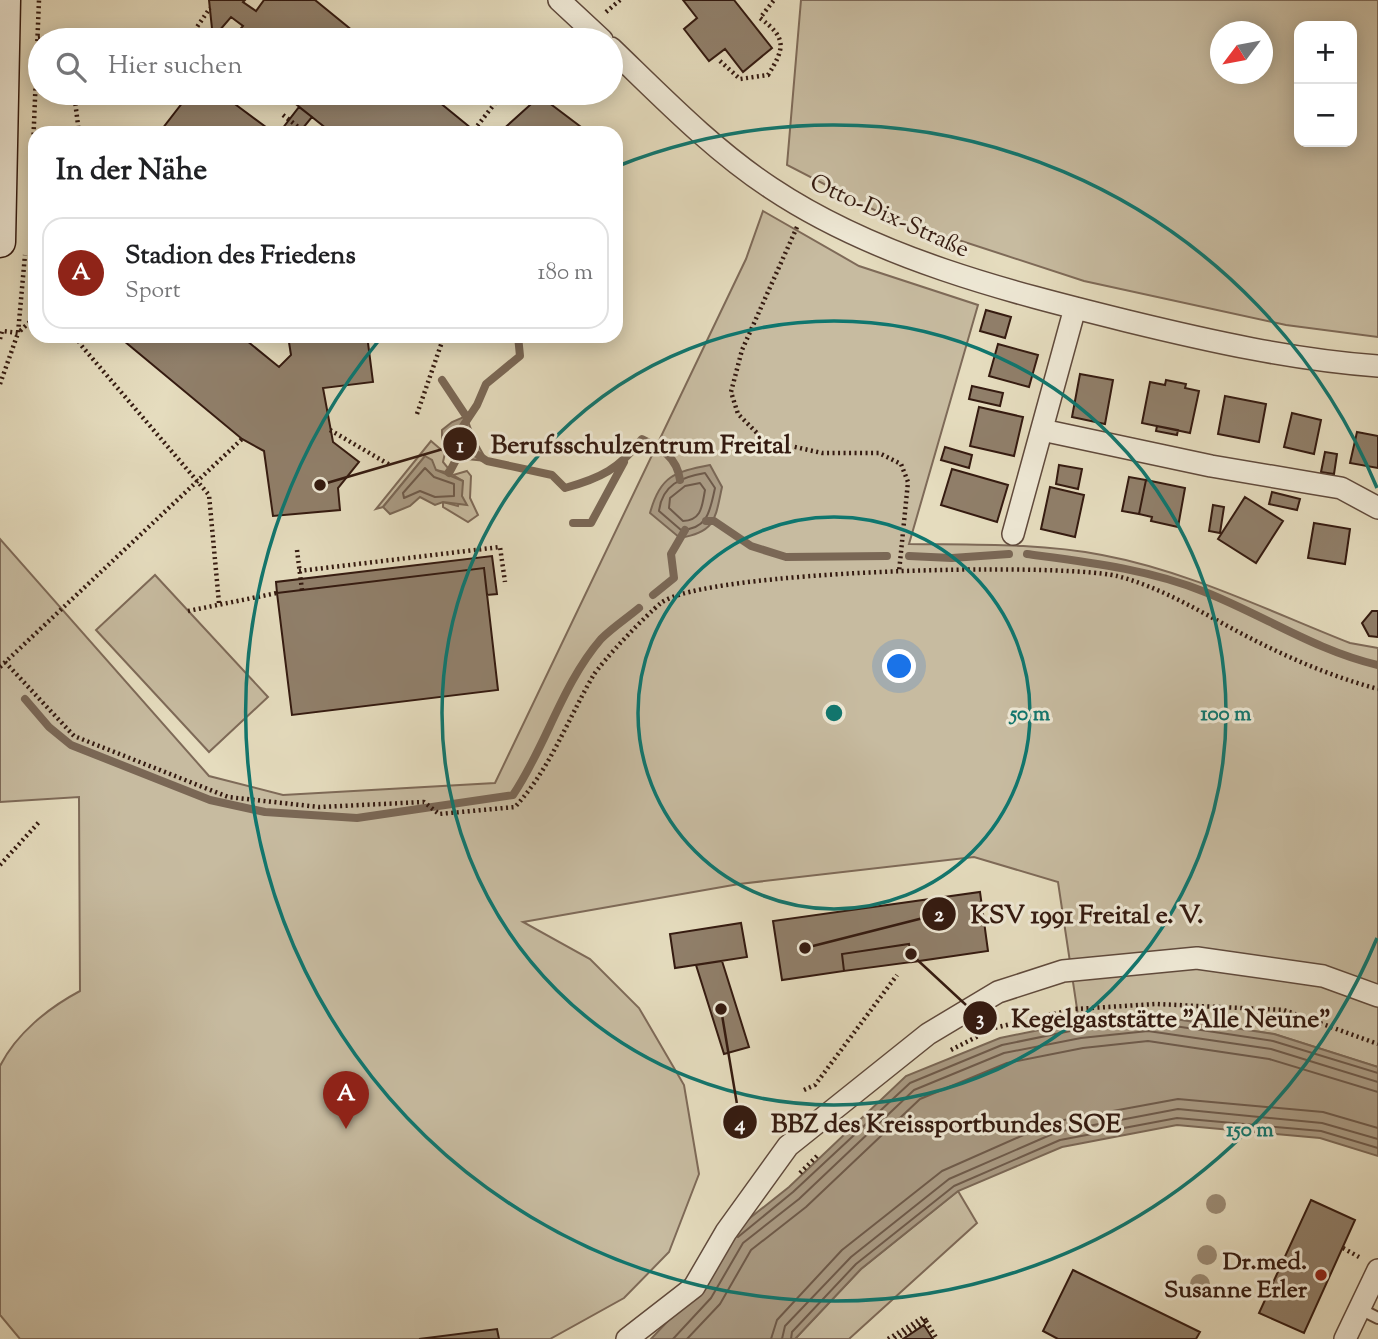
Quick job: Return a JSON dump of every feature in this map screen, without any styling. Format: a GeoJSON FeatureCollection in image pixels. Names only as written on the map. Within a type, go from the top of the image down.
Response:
{"type":"FeatureCollection","features":[{"type":"Feature","properties":{"kind":"main road"},"geometry":{"type":"LineString","coordinates":[[0,242],[5,0]]}},
{"type":"Feature","properties":{"kind":"street"},"geometry":{"type":"LineString","coordinates":[[559,0],[589,28]]}},
{"type":"Feature","properties":{"kind":"street","name":"Otto-Dix-Straße"},"geometry":{"type":"LineString","coordinates":[[623,59],[722,152],[801,207],[871,240],[969,278],[1075,308],[1272,352],[1378,366]]}},
{"type":"Feature","properties":{"kind":"street"},"geometry":{"type":"LineString","coordinates":[[1013,534],[1075,308]]}},
{"type":"Feature","properties":{"kind":"street"},"geometry":{"type":"LineString","coordinates":[[1042,430],[1234,471],[1341,488],[1378,508]]}},
{"type":"Feature","properties":{"kind":"street"},"geometry":{"type":"LineString","coordinates":[[626,1339],[694,1287],[726,1231],[788,1146],[928,1034],[998,992],[1062,971],[1197,958],[1323,976],[1378,996]]}},
{"type":"Feature","properties":{"kind":"street"},"geometry":{"type":"LineString","coordinates":[[1345,1339],[1369,1314],[1378,1270]]}},
{"type":"Feature","properties":{"kind":"path"},"geometry":{"type":"LineString","coordinates":[[38,28],[39,0]]}},
{"type":"Feature","properties":{"kind":"path"},"geometry":{"type":"LineString","coordinates":[[606,12],[620,0]]}},
{"type":"Feature","properties":{"kind":"path"},"geometry":{"type":"LineString","coordinates":[[720,61],[740,79],[768,75],[781,54],[781,42],[777,30],[760,18],[774,0]]}},
{"type":"Feature","properties":{"kind":"path"},"geometry":{"type":"LineString","coordinates":[[197,28],[211,8]]}},
{"type":"Feature","properties":{"kind":"path"},"geometry":{"type":"LineString","coordinates":[[76,105],[78,126]]}},
{"type":"Feature","properties":{"kind":"path"},"geometry":{"type":"LineString","coordinates":[[477,126],[494,105]]}},
{"type":"Feature","properties":{"kind":"path"},"geometry":{"type":"LineString","coordinates":[[283,115],[297,126]]}},
{"type":"Feature","properties":{"kind":"path"},"geometry":{"type":"LineString","coordinates":[[801,207],[799,222],[742,350],[732,392],[734,403],[738,414],[764,440],[822,453],[879,453],[901,464],[908,482],[899,572]]}},
{"type":"Feature","properties":{"kind":"path"},"geometry":{"type":"LineString","coordinates":[[0,339],[2,331],[18,333],[28,324]]}},
{"type":"Feature","properties":{"kind":"path"},"geometry":{"type":"LineString","coordinates":[[80,343],[209,495],[219,603]]}},
{"type":"Feature","properties":{"kind":"path"},"geometry":{"type":"LineString","coordinates":[[417,414],[442,343]]}},
{"type":"Feature","properties":{"kind":"path"},"geometry":{"type":"LineString","coordinates":[[330,430],[390,465]]}},
{"type":"Feature","properties":{"kind":"path"},"geometry":{"type":"LineString","coordinates":[[0,667],[242,439]]}},
{"type":"Feature","properties":{"kind":"path"},"geometry":{"type":"LineString","coordinates":[[299,571],[500,547],[505,582]]}},
{"type":"Feature","properties":{"kind":"path"},"geometry":{"type":"LineString","coordinates":[[297,550],[302,590]]}},
{"type":"Feature","properties":{"kind":"path"},"geometry":{"type":"LineString","coordinates":[[5,662],[74,736],[228,797],[319,807],[424,802],[439,814],[515,807],[537,783],[595,673],[662,601],[688,592],[739,583],[899,572],[1020,568],[1116,576],[1171,596],[1261,644],[1341,680],[1378,689]]}},
{"type":"Feature","properties":{"kind":"path"},"geometry":{"type":"LineString","coordinates":[[188,611],[277,593]]}},
{"type":"Feature","properties":{"kind":"path"},"geometry":{"type":"LineString","coordinates":[[0,865],[40,821]]}},
{"type":"Feature","properties":{"kind":"path"},"geometry":{"type":"LineString","coordinates":[[804,1090],[815,1085],[897,975]]}},
{"type":"Feature","properties":{"kind":"path"},"geometry":{"type":"LineString","coordinates":[[950,1051],[994,1028],[1075,1009],[1156,1004],[1284,1010],[1378,1044]]}},
{"type":"Feature","properties":{"kind":"path"},"geometry":{"type":"LineString","coordinates":[[798,1175],[825,1149]]}},
{"type":"Feature","properties":{"kind":"path"},"geometry":{"type":"LineString","coordinates":[[1343,1248],[1354,1255]]}},
{"type":"Feature","properties":{"kind":"path"},"geometry":{"type":"LineString","coordinates":[[888,1339],[924,1317],[937,1339]]}},
{"type":"Feature","properties":{"kind":"path"},"geometry":{"type":"LineString","coordinates":[[895,1339],[926,1321]]}},
{"type":"Feature","properties":{"kind":"shaded area"},"geometry":{"type":"Polygon","coordinates":[[[801,0],[1378,0],[1378,337],[1286,325],[1084,281],[888,217],[787,165],[801,0]]]}},
{"type":"Feature","properties":{"kind":"shaded area"},"geometry":{"type":"Polygon","coordinates":[[[763,211],[859,266],[978,305],[909,544],[1054,548],[1134,562],[1197,581],[1350,643],[1378,648],[1378,1067],[1274,1034],[1148,1015],[1079,1022],[1058,882],[974,857],[739,884],[523,922],[590,959],[639,1008],[684,1085],[699,1174],[669,1252],[624,1298],[550,1339],[20,1339],[0,1315],[0,1066],[15,1043],[34,1023],[56,1005],[80,991],[79,797],[0,802],[0,539],[209,776],[283,795],[495,783],[746,259],[763,211]]]}},
{"type":"Feature","properties":{"kind":"shaded area"},"geometry":{"type":"Polygon","coordinates":[[[431,441],[445,453],[443,462],[448,468],[445,472],[436,470],[425,456],[383,507],[376,509],[431,441]]]}},
{"type":"Feature","properties":{"kind":"shaded area"},"geometry":{"type":"Polygon","coordinates":[[[467,471],[471,476],[470,498],[478,515],[468,522],[443,507],[443,502],[458,506],[463,481],[453,475],[467,471]]]}},
{"type":"Feature","properties":{"kind":"shaded area"},"geometry":{"type":"Polygon","coordinates":[[[155,575],[268,697],[209,752],[96,630],[155,575]]]}},
{"type":"Feature","properties":{"kind":"shaded area"},"geometry":{"type":"Polygon","coordinates":[[[958,1191],[977,1223],[849,1339],[795,1339],[861,1269],[958,1191]]]}},
{"type":"Feature","properties":{"kind":"water"},"geometry":{"type":"Polygon","coordinates":[[[466,416],[487,461],[457,458],[442,443],[442,430],[466,416]]]}},
{"type":"Feature","properties":{"kind":"water"},"geometry":{"type":"Polygon","coordinates":[[[425,456],[432,460],[436,470],[463,481],[462,496],[467,505],[443,502],[435,505],[420,497],[410,506],[390,514],[383,507],[425,456]]]}},
{"type":"Feature","properties":{"kind":"water"},"geometry":{"type":"Polygon","coordinates":[[[710,465],[722,487],[715,516],[701,532],[680,538],[650,513],[654,501],[670,478],[687,470],[710,465]]]}},
{"type":"Feature","properties":{"kind":"water"},"geometry":{"type":"Polygon","coordinates":[[[1148,1015],[1274,1034],[1378,1067],[1378,1156],[1320,1138],[1177,1125],[1062,1147],[958,1191],[861,1269],[795,1339],[651,1339],[698,1289],[731,1233],[789,1187],[906,1076],[1000,1038],[1079,1022],[1148,1015]]]}},
{"type":"Feature","properties":{"kind":"building"},"geometry":{"type":"Polygon","coordinates":[[[209,0],[245,0],[243,2],[256,11],[264,0],[315,0],[349,28],[241,28],[243,26],[231,17],[222,28],[212,28],[209,0]]]}},
{"type":"Feature","properties":{"kind":"building"},"geometry":{"type":"Polygon","coordinates":[[[683,0],[734,0],[772,48],[743,72],[725,49],[709,61],[684,29],[697,18],[683,0]]]}},
{"type":"Feature","properties":{"kind":"building"},"geometry":{"type":"Polygon","coordinates":[[[181,105],[236,105],[265,126],[164,126],[181,105]]]}},
{"type":"Feature","properties":{"kind":"building"},"geometry":{"type":"Polygon","coordinates":[[[297,105],[443,105],[468,126],[323,126],[297,105]]]}},
{"type":"Feature","properties":{"kind":"building"},"geometry":{"type":"Polygon","coordinates":[[[530,105],[552,105],[580,126],[507,126],[530,105]]]}},
{"type":"Feature","properties":{"kind":"building"},"geometry":{"type":"Polygon","coordinates":[[[299,107],[312,117],[305,126],[284,126],[299,107]]]}},
{"type":"Feature","properties":{"kind":"building"},"geometry":{"type":"Polygon","coordinates":[[[986,310],[1011,317],[1005,338],[980,331],[986,310]]]}},
{"type":"Feature","properties":{"kind":"building"},"geometry":{"type":"Polygon","coordinates":[[[126,343],[250,343],[279,367],[291,355],[289,343],[368,343],[373,382],[323,388],[333,442],[359,462],[338,488],[340,510],[273,516],[264,451],[242,439],[126,343]]]}},
{"type":"Feature","properties":{"kind":"building"},"geometry":{"type":"Polygon","coordinates":[[[998,344],[1038,355],[1029,387],[989,376],[998,344]]]}},
{"type":"Feature","properties":{"kind":"building"},"geometry":{"type":"Polygon","coordinates":[[[1080,374],[1113,380],[1105,424],[1072,417],[1080,374]]]}},
{"type":"Feature","properties":{"kind":"building"},"geometry":{"type":"Polygon","coordinates":[[[1166,380],[1186,384],[1185,388],[1199,391],[1190,433],[1142,423],[1150,382],[1165,385],[1166,380]]]}},
{"type":"Feature","properties":{"kind":"building"},"geometry":{"type":"Polygon","coordinates":[[[972,386],[1003,393],[1000,406],[969,399],[972,386]]]}},
{"type":"Feature","properties":{"kind":"building"},"geometry":{"type":"Polygon","coordinates":[[[1225,396],[1266,404],[1259,442],[1218,434],[1225,396]]]}},
{"type":"Feature","properties":{"kind":"building"},"geometry":{"type":"Polygon","coordinates":[[[979,407],[1023,417],[1014,456],[970,446],[979,407]]]}},
{"type":"Feature","properties":{"kind":"building"},"geometry":{"type":"Polygon","coordinates":[[[1292,413],[1321,420],[1314,454],[1284,447],[1292,413]]]}},
{"type":"Feature","properties":{"kind":"building"},"geometry":{"type":"Polygon","coordinates":[[[1157,426],[1178,430],[1177,435],[1156,431],[1157,426]]]}},
{"type":"Feature","properties":{"kind":"building"},"geometry":{"type":"Polygon","coordinates":[[[1357,432],[1378,436],[1378,468],[1350,463],[1357,432]]]}},
{"type":"Feature","properties":{"kind":"building"},"geometry":{"type":"Polygon","coordinates":[[[945,447],[972,455],[969,468],[941,460],[945,447]]]}},
{"type":"Feature","properties":{"kind":"building"},"geometry":{"type":"Polygon","coordinates":[[[1325,452],[1337,454],[1334,474],[1321,472],[1325,452]]]}},
{"type":"Feature","properties":{"kind":"building"},"geometry":{"type":"Polygon","coordinates":[[[1059,465],[1082,469],[1078,489],[1056,484],[1059,465]]]}},
{"type":"Feature","properties":{"kind":"building"},"geometry":{"type":"Polygon","coordinates":[[[952,469],[1008,485],[997,522],[941,505],[952,469]]]}},
{"type":"Feature","properties":{"kind":"building"},"geometry":{"type":"Polygon","coordinates":[[[1129,477],[1146,480],[1139,514],[1122,511],[1129,477]]]}},
{"type":"Feature","properties":{"kind":"building"},"geometry":{"type":"Polygon","coordinates":[[[1146,480],[1185,488],[1178,527],[1151,521],[1152,517],[1139,514],[1146,480]]]}},
{"type":"Feature","properties":{"kind":"building"},"geometry":{"type":"Polygon","coordinates":[[[1050,487],[1084,495],[1075,537],[1041,529],[1050,487]]]}},
{"type":"Feature","properties":{"kind":"building"},"geometry":{"type":"Polygon","coordinates":[[[1272,492],[1300,499],[1297,510],[1269,504],[1272,492]]]}},
{"type":"Feature","properties":{"kind":"building"},"geometry":{"type":"Polygon","coordinates":[[[1245,497],[1283,521],[1256,563],[1218,539],[1245,497]]]}},
{"type":"Feature","properties":{"kind":"building"},"geometry":{"type":"Polygon","coordinates":[[[1213,505],[1224,507],[1220,533],[1209,531],[1213,505]]]}},
{"type":"Feature","properties":{"kind":"building"},"geometry":{"type":"Polygon","coordinates":[[[1314,523],[1350,529],[1345,564],[1308,558],[1314,523]]]}},
{"type":"Feature","properties":{"kind":"building"},"geometry":{"type":"Polygon","coordinates":[[[492,556],[497,594],[487,595],[484,568],[277,593],[276,582],[492,556]]]}},
{"type":"Feature","properties":{"kind":"building"},"geometry":{"type":"Polygon","coordinates":[[[484,568],[498,690],[292,715],[277,593],[484,568]]]}},
{"type":"Feature","properties":{"kind":"building"},"geometry":{"type":"Polygon","coordinates":[[[1372,611],[1378,611],[1378,637],[1369,636],[1362,623],[1372,611]]]}},
{"type":"Feature","properties":{"kind":"building"},"geometry":{"type":"Polygon","coordinates":[[[980,892],[988,951],[912,962],[909,944],[842,954],[844,971],[782,980],[773,921],[980,892]]]}},
{"type":"Feature","properties":{"kind":"building"},"geometry":{"type":"Polygon","coordinates":[[[741,923],[747,957],[675,968],[670,934],[741,923]]]}},
{"type":"Feature","properties":{"kind":"building"},"geometry":{"type":"Polygon","coordinates":[[[909,944],[912,962],[844,971],[842,954],[909,944]]]}},
{"type":"Feature","properties":{"kind":"building"},"geometry":{"type":"Polygon","coordinates":[[[722,961],[749,1047],[724,1054],[696,965],[722,961]]]}},
{"type":"Feature","properties":{"kind":"building"},"geometry":{"type":"Polygon","coordinates":[[[1311,1200],[1355,1220],[1304,1333],[1259,1313],[1311,1200]]]}},
{"type":"Feature","properties":{"kind":"building"},"geometry":{"type":"Polygon","coordinates":[[[1073,1270],[1200,1332],[1196,1339],[1058,1339],[1043,1331],[1073,1270]]]}},
{"type":"Feature","properties":{"kind":"building"},"geometry":{"type":"Polygon","coordinates":[[[924,1325],[933,1339],[903,1339],[924,1325]]]}},
{"type":"Feature","properties":{"kind":"building"},"geometry":{"type":"Polygon","coordinates":[[[497,1329],[499,1339],[419,1339],[497,1329]]]}},
{"type":"Feature","properties":{"kind":"waterway"},"geometry":{"type":"LineString","coordinates":[[463,426],[477,405],[486,384],[520,356],[519,343]]}},
{"type":"Feature","properties":{"kind":"waterway"},"geometry":{"type":"LineString","coordinates":[[442,380],[466,416]]}},
{"type":"Feature","properties":{"kind":"waterway"},"geometry":{"type":"LineString","coordinates":[[478,455],[487,461],[552,475],[565,488],[608,471],[625,458],[642,439],[672,459],[680,480]]}},
{"type":"Feature","properties":{"kind":"waterway"},"geometry":{"type":"LineString","coordinates":[[449,473],[463,453]]}},
{"type":"Feature","properties":{"kind":"waterway"},"geometry":{"type":"LineString","coordinates":[[573,523],[591,523],[624,462]]}},
{"type":"Feature","properties":{"kind":"waterway"},"geometry":{"type":"LineString","coordinates":[[706,521],[714,521],[751,546],[786,557],[887,556]]}},
{"type":"Feature","properties":{"kind":"waterway"},"geometry":{"type":"LineString","coordinates":[[653,595],[674,578],[671,554],[685,530]]}},
{"type":"Feature","properties":{"kind":"waterway"},"geometry":{"type":"LineString","coordinates":[[909,556],[952,558],[1009,554]]}},
{"type":"Feature","properties":{"kind":"waterway"},"geometry":{"type":"LineString","coordinates":[[1027,554],[1118,567],[1162,577],[1227,601],[1333,651],[1378,665]]}},
{"type":"Feature","properties":{"kind":"waterway"},"geometry":{"type":"LineString","coordinates":[[25,699],[49,727],[71,745],[210,800],[265,812],[357,818],[513,795],[587,657],[605,635],[639,608]]}},
{"type":"Feature","properties":{"kind":"place","name":"Berufsschulzentrum Freital"},"geometry":{"type":"Point","coordinates":[320,485]}},
{"type":"Feature","properties":{"kind":"place","name":"KSV 1991 Freital e. V."},"geometry":{"type":"Point","coordinates":[805,948]}},
{"type":"Feature","properties":{"kind":"place","name":"Kegelgaststätte \"Alle Neune\""},"geometry":{"type":"Point","coordinates":[911,954]}},
{"type":"Feature","properties":{"kind":"place","name":"BBZ des Kreissportbundes SOE"},"geometry":{"type":"Point","coordinates":[721,1009]}},
{"type":"Feature","properties":{"kind":"place","name":"Stadion des Friedens"},"geometry":{"type":"Point","coordinates":[346,1129]}},
{"type":"Feature","properties":{"kind":"place","name":"Dr.med. Susanne Erler"},"geometry":{"type":"Point","coordinates":[1321,1275]}}]}
